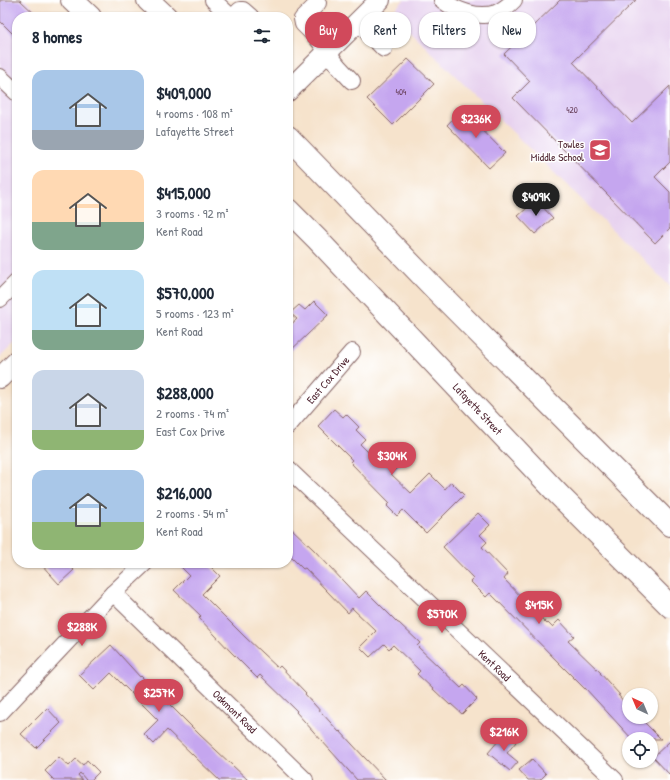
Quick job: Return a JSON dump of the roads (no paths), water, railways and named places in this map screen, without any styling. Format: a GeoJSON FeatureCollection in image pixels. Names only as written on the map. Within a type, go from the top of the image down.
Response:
{"type":"FeatureCollection","features":[{"type":"Feature","properties":{"kind":"highway"},"geometry":{"type":"LineString","coordinates":[[72,0],[85,12]]}},
{"type":"Feature","properties":{"kind":"highway"},"geometry":{"type":"LineString","coordinates":[[148,0],[161,12]]}},
{"type":"Feature","properties":{"kind":"highway"},"geometry":{"type":"LineString","coordinates":[[293,143],[670,525]]}},
{"type":"Feature","properties":{"kind":"highway","name":"Lafayette Street"},"geometry":{"type":"LineString","coordinates":[[293,215],[559,495],[670,606]]}},
{"type":"Feature","properties":{"kind":"main road"},"geometry":{"type":"LineString","coordinates":[[293,86],[380,0]]}},
{"type":"Feature","properties":{"kind":"main road"},"geometry":{"type":"LineString","coordinates":[[0,378],[12,366]]}},
{"type":"Feature","properties":{"kind":"street"},"geometry":{"type":"LineString","coordinates":[[213,0],[226,12]]}},
{"type":"Feature","properties":{"kind":"street"},"geometry":{"type":"LineString","coordinates":[[442,0],[465,5],[483,15],[496,13],[508,6],[514,0]]}},
{"type":"Feature","properties":{"kind":"street"},"geometry":{"type":"LineString","coordinates":[[318,3],[302,19],[303,24],[317,38],[338,66],[352,81]]}},
{"type":"Feature","properties":{"kind":"street"},"geometry":{"type":"LineString","coordinates":[[358,22],[384,50]]}},
{"type":"Feature","properties":{"kind":"street"},"geometry":{"type":"LineString","coordinates":[[0,77],[12,88]]}},
{"type":"Feature","properties":{"kind":"street"},"geometry":{"type":"LineString","coordinates":[[0,299],[12,287]]}},
{"type":"Feature","properties":{"kind":"street","name":"East Cox Drive"},"geometry":{"type":"LineString","coordinates":[[293,420],[352,352]]}},
{"type":"Feature","properties":{"kind":"street","name":"Kent Road"},"geometry":{"type":"LineString","coordinates":[[293,474],[615,780]]}},
{"type":"Feature","properties":{"kind":"street"},"geometry":{"type":"LineString","coordinates":[[0,713],[113,593],[140,568]]}},
{"type":"Feature","properties":{"kind":"street","name":"Oakmont Road"},"geometry":{"type":"LineString","coordinates":[[113,593],[305,780]]}},
{"type":"Feature","properties":{"kind":"place","name":"Towles Middle School"},"geometry":{"type":"Point","coordinates":[600,150]}}]}
